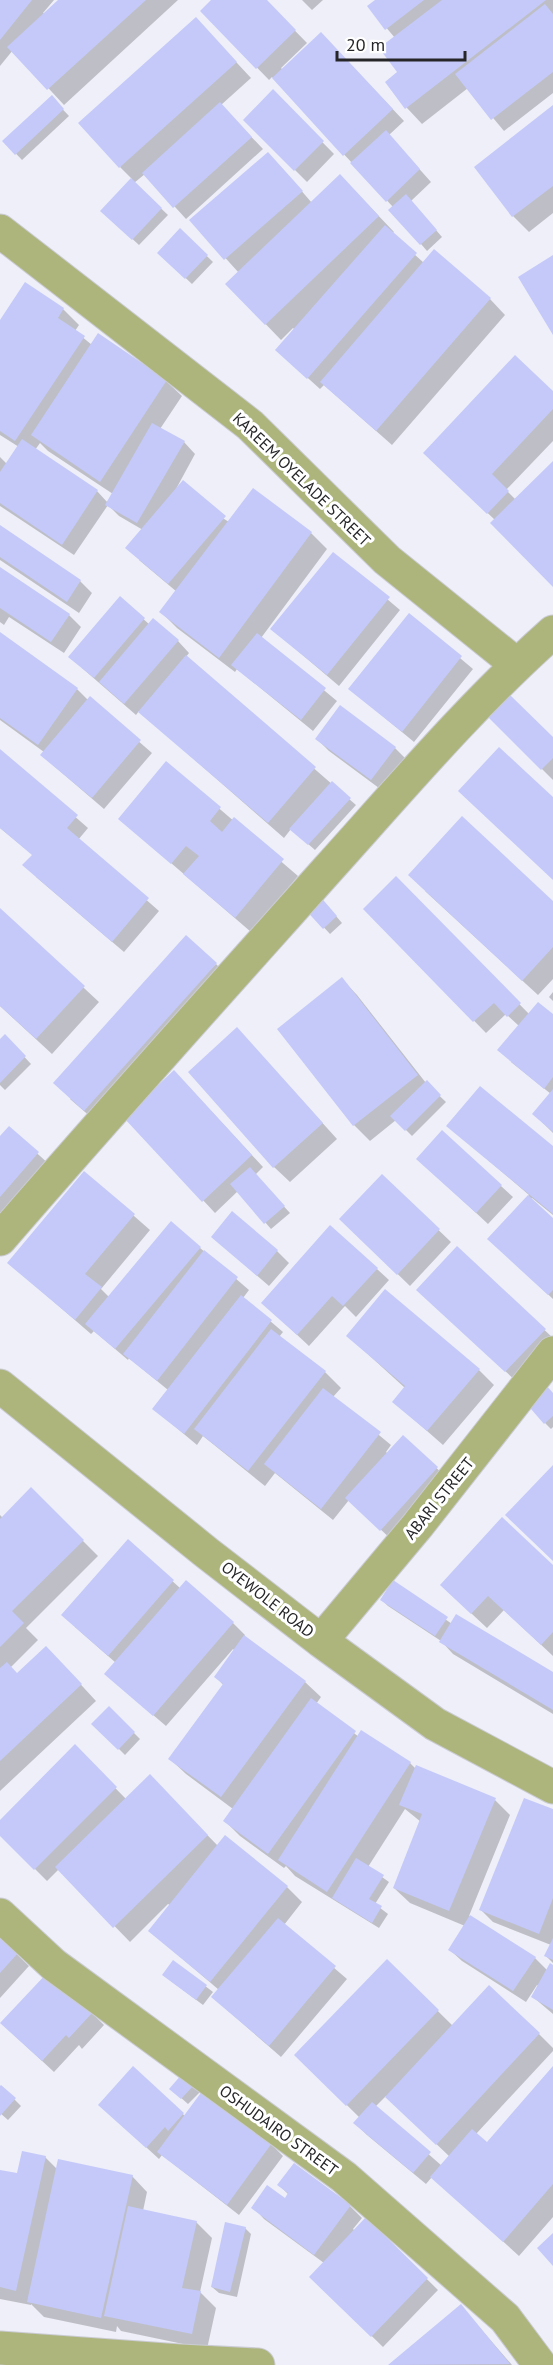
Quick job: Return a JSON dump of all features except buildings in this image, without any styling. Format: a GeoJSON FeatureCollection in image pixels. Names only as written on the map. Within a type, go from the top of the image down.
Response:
{"type":"FeatureCollection","features":[{"type":"Feature","properties":{"kind":"street","name":"KAREEM OYELADE STREET"},"geometry":{"type":"LineString","coordinates":[[0,231],[250,425],[387,560],[516,664]]}},
{"type":"Feature","properties":{"kind":"street"},"geometry":{"type":"LineString","coordinates":[[0,1239],[127,1092],[380,811],[516,664],[553,632]]}},
{"type":"Feature","properties":{"kind":"street","name":"ABARI STREET"},"geometry":{"type":"LineString","coordinates":[[321,1641],[418,1525],[553,1353]]}},
{"type":"Feature","properties":{"kind":"street","name":"OYEWOLE ROAD"},"geometry":{"type":"LineString","coordinates":[[0,1386],[207,1553],[321,1641],[435,1724],[553,1787]]}},
{"type":"Feature","properties":{"kind":"street","name":"OSHUDAIRO STREET"},"geometry":{"type":"LineString","coordinates":[[0,1915],[54,1965],[344,2177],[505,2318],[540,2365]]}},
{"type":"Feature","properties":{"kind":"street"},"geometry":{"type":"LineString","coordinates":[[0,2348],[258,2365]]}}]}
